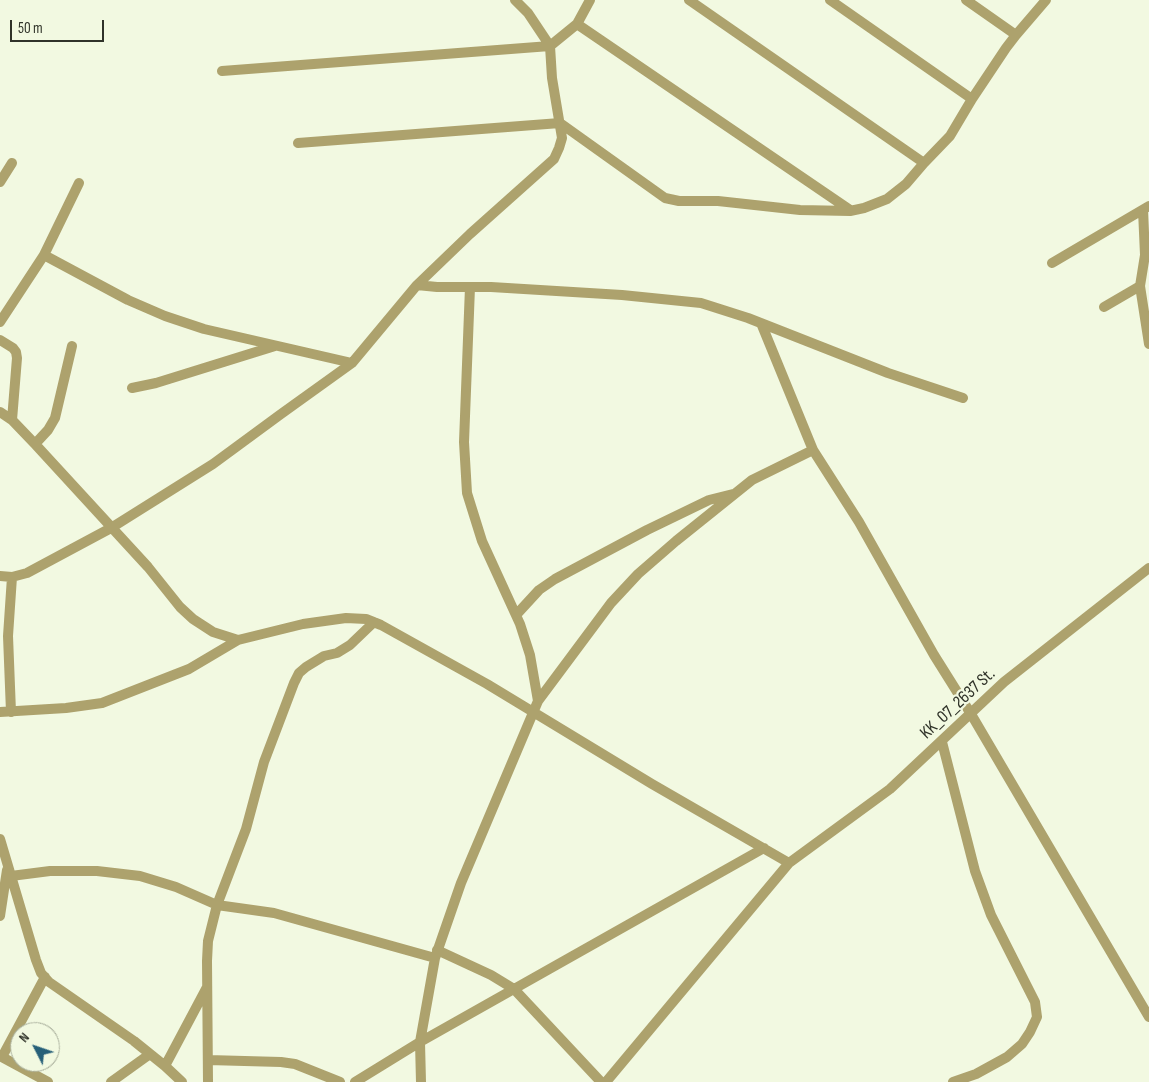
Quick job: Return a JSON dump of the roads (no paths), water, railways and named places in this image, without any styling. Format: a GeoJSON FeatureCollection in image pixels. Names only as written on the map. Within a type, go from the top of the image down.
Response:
{"type":"FeatureCollection","features":[{"type":"Feature","properties":{"kind":"street"},"geometry":{"type":"LineString","coordinates":[[0,576],[12,577],[27,573],[111,528],[213,464],[352,364],[417,285],[470,234],[554,159],[560,148],[562,138],[552,78],[550,46],[528,13],[515,0]]}},
{"type":"Feature","properties":{"kind":"street"},"geometry":{"type":"LineString","coordinates":[[222,71],[550,46],[577,24],[590,0]]}},
{"type":"Feature","properties":{"kind":"street"},"geometry":{"type":"LineString","coordinates":[[689,0],[924,163]]}},
{"type":"Feature","properties":{"kind":"street"},"geometry":{"type":"LineString","coordinates":[[830,0],[972,98]]}},
{"type":"Feature","properties":{"kind":"street"},"geometry":{"type":"LineString","coordinates":[[966,0],[1016,35]]}},
{"type":"Feature","properties":{"kind":"street"},"geometry":{"type":"LineString","coordinates":[[298,143],[560,123],[665,198],[718,201],[800,210],[850,211],[887,199],[906,184],[950,136],[972,98],[1006,48],[1046,0]]}},
{"type":"Feature","properties":{"kind":"street"},"geometry":{"type":"LineString","coordinates":[[577,24],[850,211]]}},
{"type":"Feature","properties":{"kind":"street"},"geometry":{"type":"LineString","coordinates":[[0,182],[12,163]]}},
{"type":"Feature","properties":{"kind":"street"},"geometry":{"type":"LineString","coordinates":[[0,322],[44,255],[79,183]]}},
{"type":"Feature","properties":{"kind":"street"},"geometry":{"type":"LineString","coordinates":[[1052,263],[1146,208]]}},
{"type":"Feature","properties":{"kind":"street"},"geometry":{"type":"LineString","coordinates":[[1146,208],[1145,255],[1140,286],[1149,344]]}},
{"type":"Feature","properties":{"kind":"street"},"geometry":{"type":"LineString","coordinates":[[44,255],[128,300],[165,316],[204,329],[352,364]]}},
{"type":"Feature","properties":{"kind":"street"},"geometry":{"type":"LineString","coordinates":[[417,285],[622,295],[701,303],[761,323],[888,373],[963,398]]}},
{"type":"Feature","properties":{"kind":"street"},"geometry":{"type":"LineString","coordinates":[[1104,307],[1140,286]]}},
{"type":"Feature","properties":{"kind":"street"},"geometry":{"type":"LineString","coordinates":[[470,287],[464,442],[467,494],[482,541],[516,615],[530,654],[538,701]]}},
{"type":"Feature","properties":{"kind":"street"},"geometry":{"type":"LineString","coordinates":[[761,323],[813,450],[859,522],[934,656],[971,714],[1149,1017]]}},
{"type":"Feature","properties":{"kind":"street"},"geometry":{"type":"LineString","coordinates":[[0,340],[13,348],[17,358],[12,420]]}},
{"type":"Feature","properties":{"kind":"street"},"geometry":{"type":"LineString","coordinates":[[34,444],[48,430],[55,418],[72,346]]}},
{"type":"Feature","properties":{"kind":"street"},"geometry":{"type":"LineString","coordinates":[[132,388],[156,383],[275,346]]}},
{"type":"Feature","properties":{"kind":"street"},"geometry":{"type":"LineString","coordinates":[[0,412],[12,420],[153,573],[180,607],[193,619],[213,632],[238,640]]}},
{"type":"Feature","properties":{"kind":"street"},"geometry":{"type":"LineString","coordinates":[[421,1082],[420,1042],[436,954],[461,883],[538,701],[611,603],[638,574],[752,480],[813,450]]}},
{"type":"Feature","properties":{"kind":"street"},"geometry":{"type":"LineString","coordinates":[[516,615],[539,590],[555,579],[710,500],[736,493]]}},
{"type":"Feature","properties":{"kind":"street","name":"KK_07_2637 St."},"geometry":{"type":"LineString","coordinates":[[606,1082],[790,863],[890,789],[1004,682],[1149,568]]}},
{"type":"Feature","properties":{"kind":"street"},"geometry":{"type":"LineString","coordinates":[[11,712],[8,636],[12,577]]}},
{"type":"Feature","properties":{"kind":"street"},"geometry":{"type":"LineString","coordinates":[[0,712],[66,708],[102,703],[189,669],[238,640],[303,624],[346,618],[366,619],[487,684],[652,784],[790,863]]}},
{"type":"Feature","properties":{"kind":"street"},"geometry":{"type":"LineString","coordinates":[[208,1082],[208,940],[217,905],[246,830],[264,762],[294,683],[306,667],[324,656],[337,653],[350,645],[374,622]]}},
{"type":"Feature","properties":{"kind":"street"},"geometry":{"type":"LineString","coordinates":[[942,742],[975,871],[991,915],[1035,1002],[1037,1018],[1022,1044],[1007,1057],[978,1078],[953,1082]]}},
{"type":"Feature","properties":{"kind":"street"},"geometry":{"type":"LineString","coordinates":[[0,839],[41,973],[49,982],[150,1054],[182,1082]]}},
{"type":"Feature","properties":{"kind":"street"},"geometry":{"type":"LineString","coordinates":[[355,1082],[420,1042],[764,848]]}},
{"type":"Feature","properties":{"kind":"street"},"geometry":{"type":"LineString","coordinates":[[9,871],[97,871],[140,876],[217,905],[274,913],[436,954],[492,975],[514,989],[601,1082]]}},
{"type":"Feature","properties":{"kind":"street"},"geometry":{"type":"LineString","coordinates":[[0,916],[9,871]]}},
{"type":"Feature","properties":{"kind":"street"},"geometry":{"type":"LineString","coordinates":[[45,977],[1,1056],[48,1082]]}},
{"type":"Feature","properties":{"kind":"street"},"geometry":{"type":"LineString","coordinates":[[165,1066],[207,987]]}},
{"type":"Feature","properties":{"kind":"street"},"geometry":{"type":"LineString","coordinates":[[111,1082],[150,1054]]}},
{"type":"Feature","properties":{"kind":"street"},"geometry":{"type":"LineString","coordinates":[[208,1060],[281,1062],[309,1069],[340,1082]]}}]}
